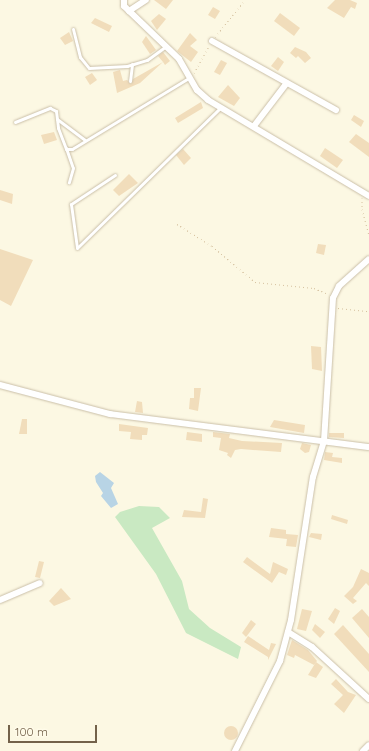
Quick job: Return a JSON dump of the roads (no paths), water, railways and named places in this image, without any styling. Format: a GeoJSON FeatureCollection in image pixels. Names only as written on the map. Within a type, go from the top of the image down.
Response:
{"type":"FeatureCollection","features":[{"type":"Feature","properties":{"kind":"street"},"geometry":{"type":"LineString","coordinates":[[124,0],[129,10],[165,47],[179,59],[208,100],[366,194]]}},
{"type":"Feature","properties":{"kind":"street"},"geometry":{"type":"LineString","coordinates":[[129,10],[146,0]]}},
{"type":"Feature","properties":{"kind":"street"},"geometry":{"type":"LineString","coordinates":[[212,41],[286,84],[336,110]]}},
{"type":"Feature","properties":{"kind":"street"},"geometry":{"type":"LineString","coordinates":[[254,126],[286,84]]}},
{"type":"Feature","properties":{"kind":"street"},"geometry":{"type":"LineString","coordinates":[[235,751],[268,687],[288,632],[313,476],[324,440],[333,298],[339,286],[369,259]]}},
{"type":"Feature","properties":{"kind":"street"},"geometry":{"type":"LineString","coordinates":[[0,385],[110,414],[324,440],[369,447]]}},
{"type":"Feature","properties":{"kind":"street"},"geometry":{"type":"LineString","coordinates":[[0,600],[40,583]]}},
{"type":"Feature","properties":{"kind":"street"},"geometry":{"type":"LineString","coordinates":[[288,632],[312,647],[369,699]]}},
{"type":"Feature","properties":{"kind":"street"},"geometry":{"type":"LineString","coordinates":[[363,751],[369,745]]}},
{"type":"Feature","properties":{"kind":"lane"},"geometry":{"type":"LineString","coordinates":[[73,29],[85,68],[132,64],[147,60],[165,47]]}},
{"type":"Feature","properties":{"kind":"lane"},"geometry":{"type":"LineString","coordinates":[[130,81],[132,64]]}},
{"type":"Feature","properties":{"kind":"lane"},"geometry":{"type":"LineString","coordinates":[[65,146],[72,148],[191,77]]}},
{"type":"Feature","properties":{"kind":"lane"},"geometry":{"type":"LineString","coordinates":[[114,175],[71,204],[77,248],[221,107]]}},
{"type":"Feature","properties":{"kind":"lane"},"geometry":{"type":"LineString","coordinates":[[15,122],[50,108],[56,111],[57,120],[73,168],[69,182]]}},
{"type":"Feature","properties":{"kind":"lane"},"geometry":{"type":"LineString","coordinates":[[57,120],[85,140]]}},
{"type":"Feature","properties":{"kind":"water"},"geometry":{"type":"Polygon","coordinates":[[[100,472],[114,483],[111,488],[118,504],[111,508],[101,496],[103,493],[96,482],[95,476],[100,472]]]}}]}
